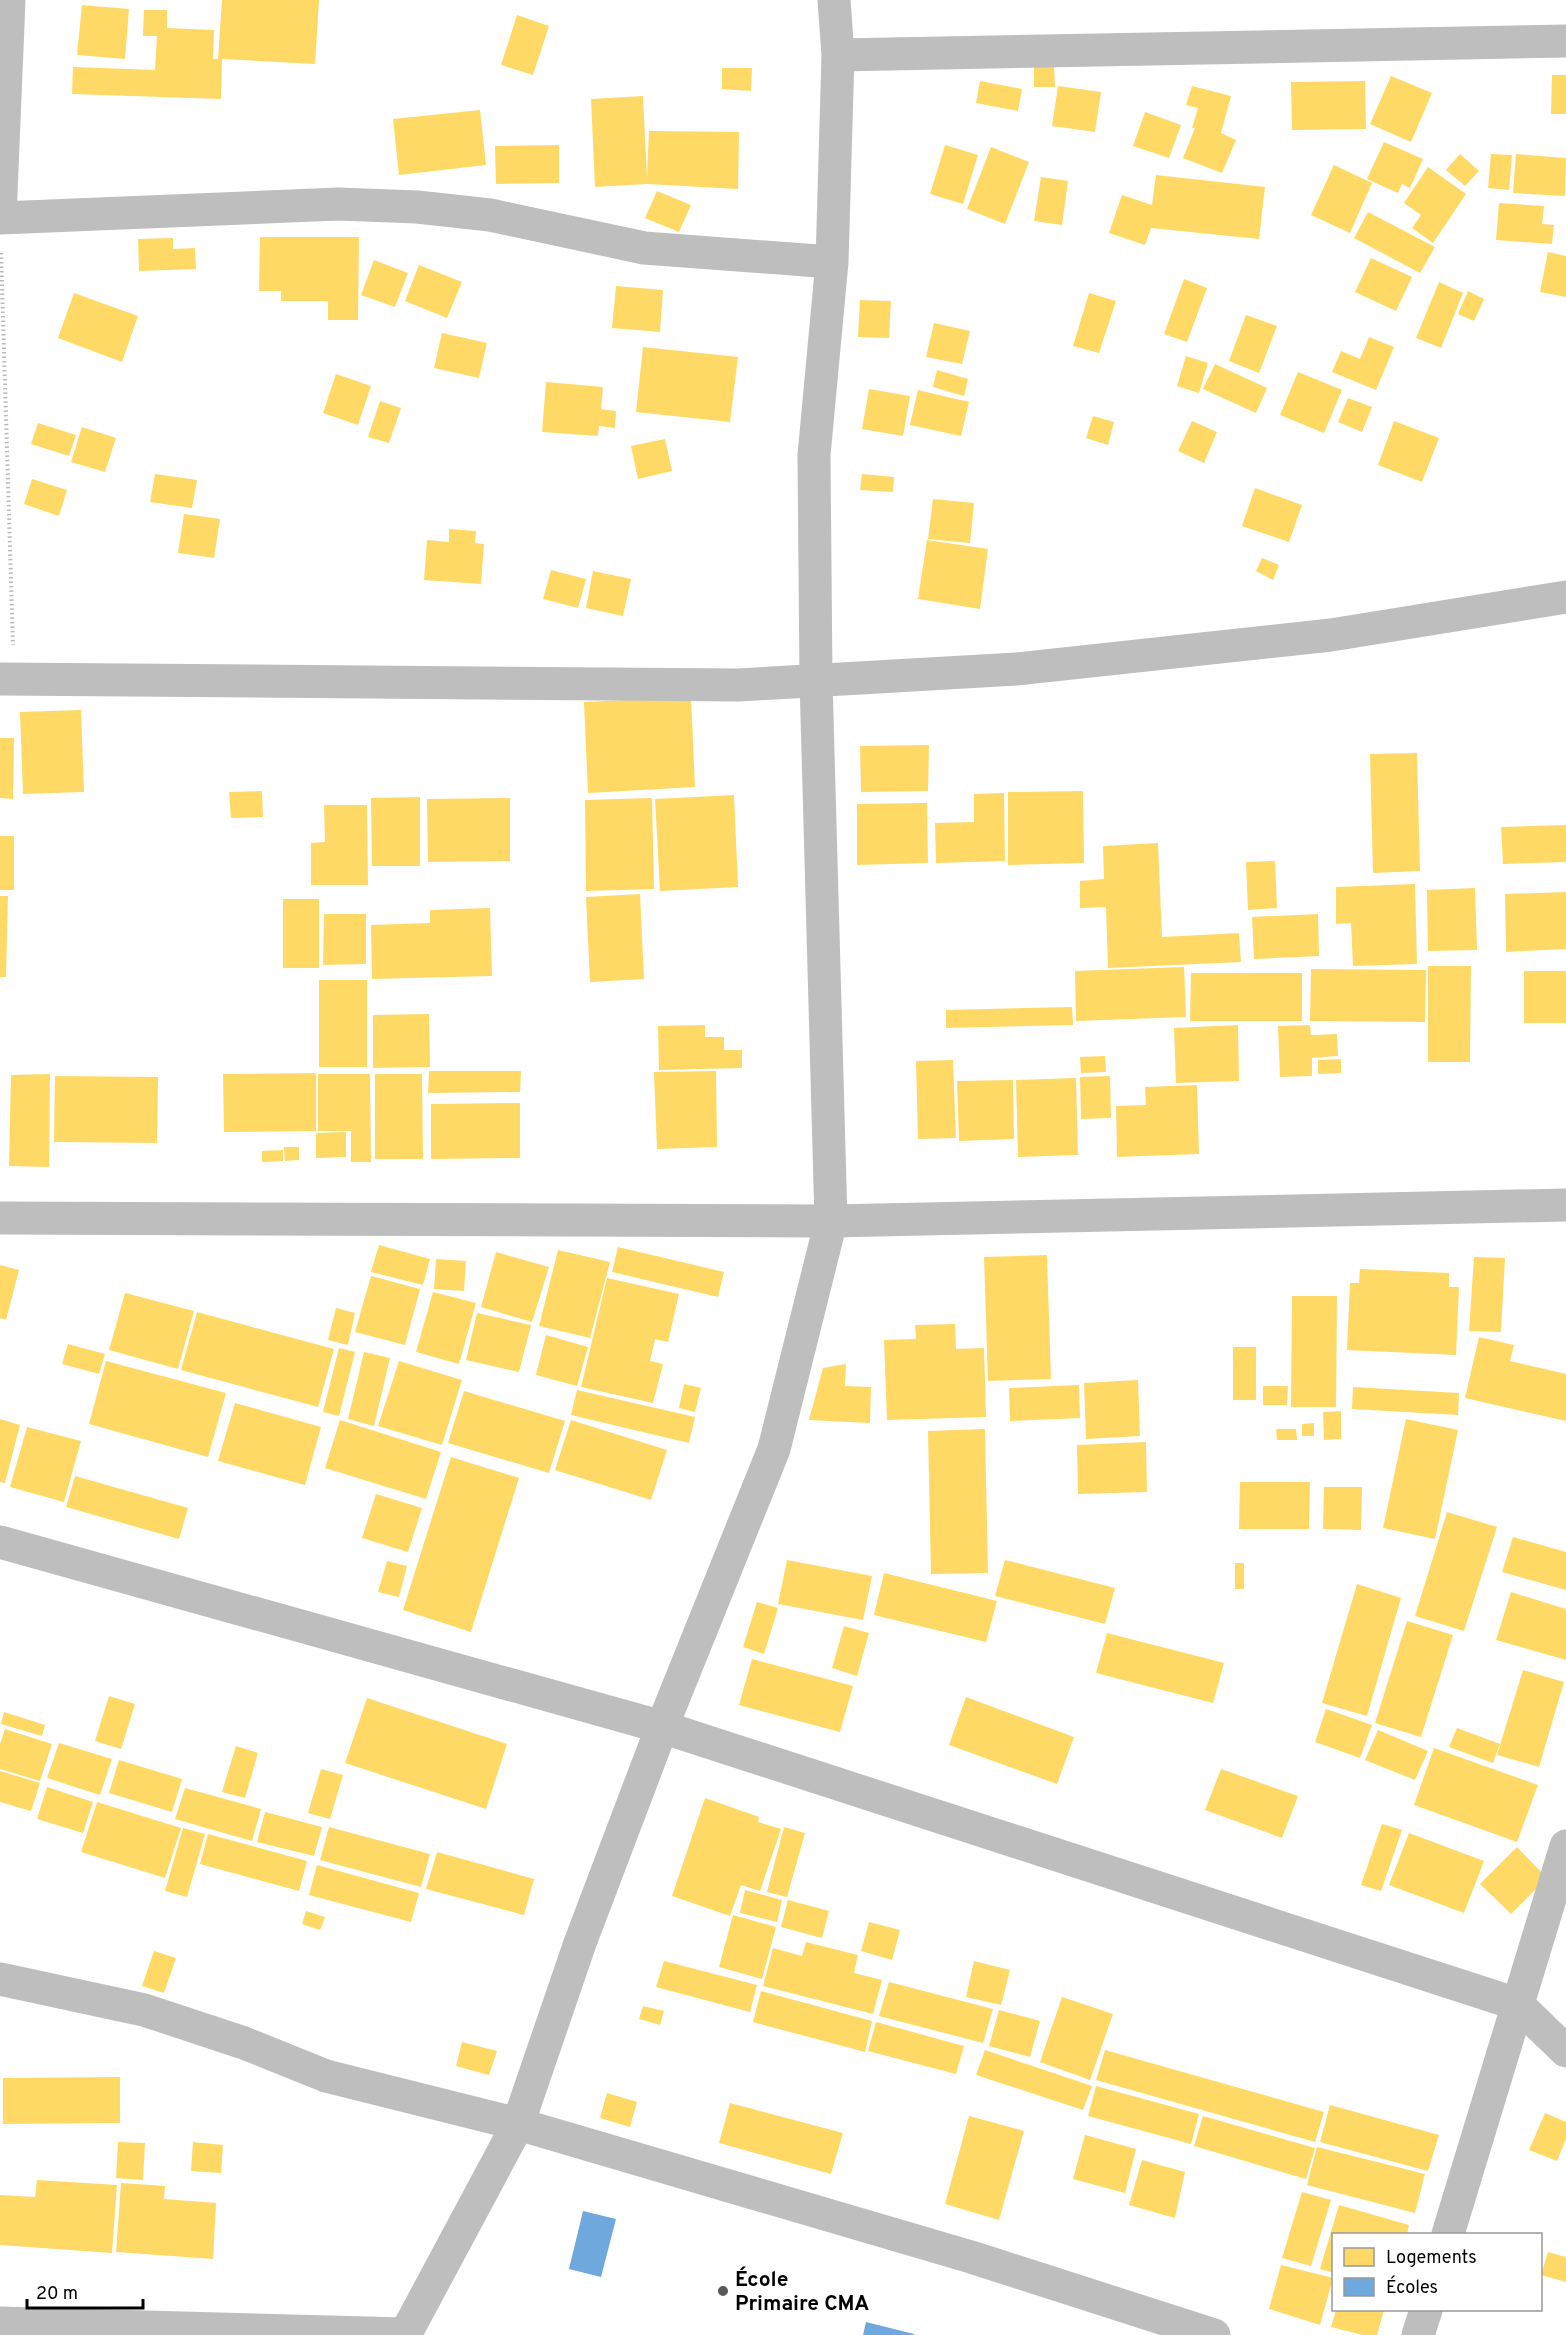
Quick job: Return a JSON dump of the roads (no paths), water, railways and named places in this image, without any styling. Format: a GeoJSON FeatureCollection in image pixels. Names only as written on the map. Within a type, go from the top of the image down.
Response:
{"type":"FeatureCollection","features":[{"type":"Feature","properties":{"kind":"street"},"geometry":{"type":"LineString","coordinates":[[9,0],[2,124],[0,218],[338,204],[417,207],[490,215],[644,248],[832,262]]}},
{"type":"Feature","properties":{"kind":"street"},"geometry":{"type":"LineString","coordinates":[[0,2324],[405,2335],[518,2124],[580,1943],[662,1727],[774,1449],[831,1221],[816,680],[814,455],[832,262],[838,55],[834,0]]}},
{"type":"Feature","properties":{"kind":"street"},"geometry":{"type":"LineString","coordinates":[[838,55],[1566,41]]}},
{"type":"Feature","properties":{"kind":"street"},"geometry":{"type":"LineString","coordinates":[[7,679],[738,685],[1016,669],[1319,636],[1566,597]]}},
{"type":"Feature","properties":{"kind":"street"},"geometry":{"type":"LineString","coordinates":[[0,1218],[831,1221],[1566,1205]]}},
{"type":"Feature","properties":{"kind":"street"},"geometry":{"type":"LineString","coordinates":[[0,1542],[662,1727],[1517,2004],[1566,2051]]}},
{"type":"Feature","properties":{"kind":"street"},"geometry":{"type":"LineString","coordinates":[[1449,2233],[1566,1846]]}},
{"type":"Feature","properties":{"kind":"street"},"geometry":{"type":"LineString","coordinates":[[0,1979],[144,2010],[244,2043],[326,2076],[518,2124],[972,2257],[1214,2335]]}},
{"type":"Feature","properties":{"kind":"street"},"geometry":{"type":"LineString","coordinates":[[1418,2335],[1426,2311]]}},
{"type":"Feature","properties":{"kind":"place","name":"École Primaire CMA"},"geometry":{"type":"Point","coordinates":[723,2291]}}]}
